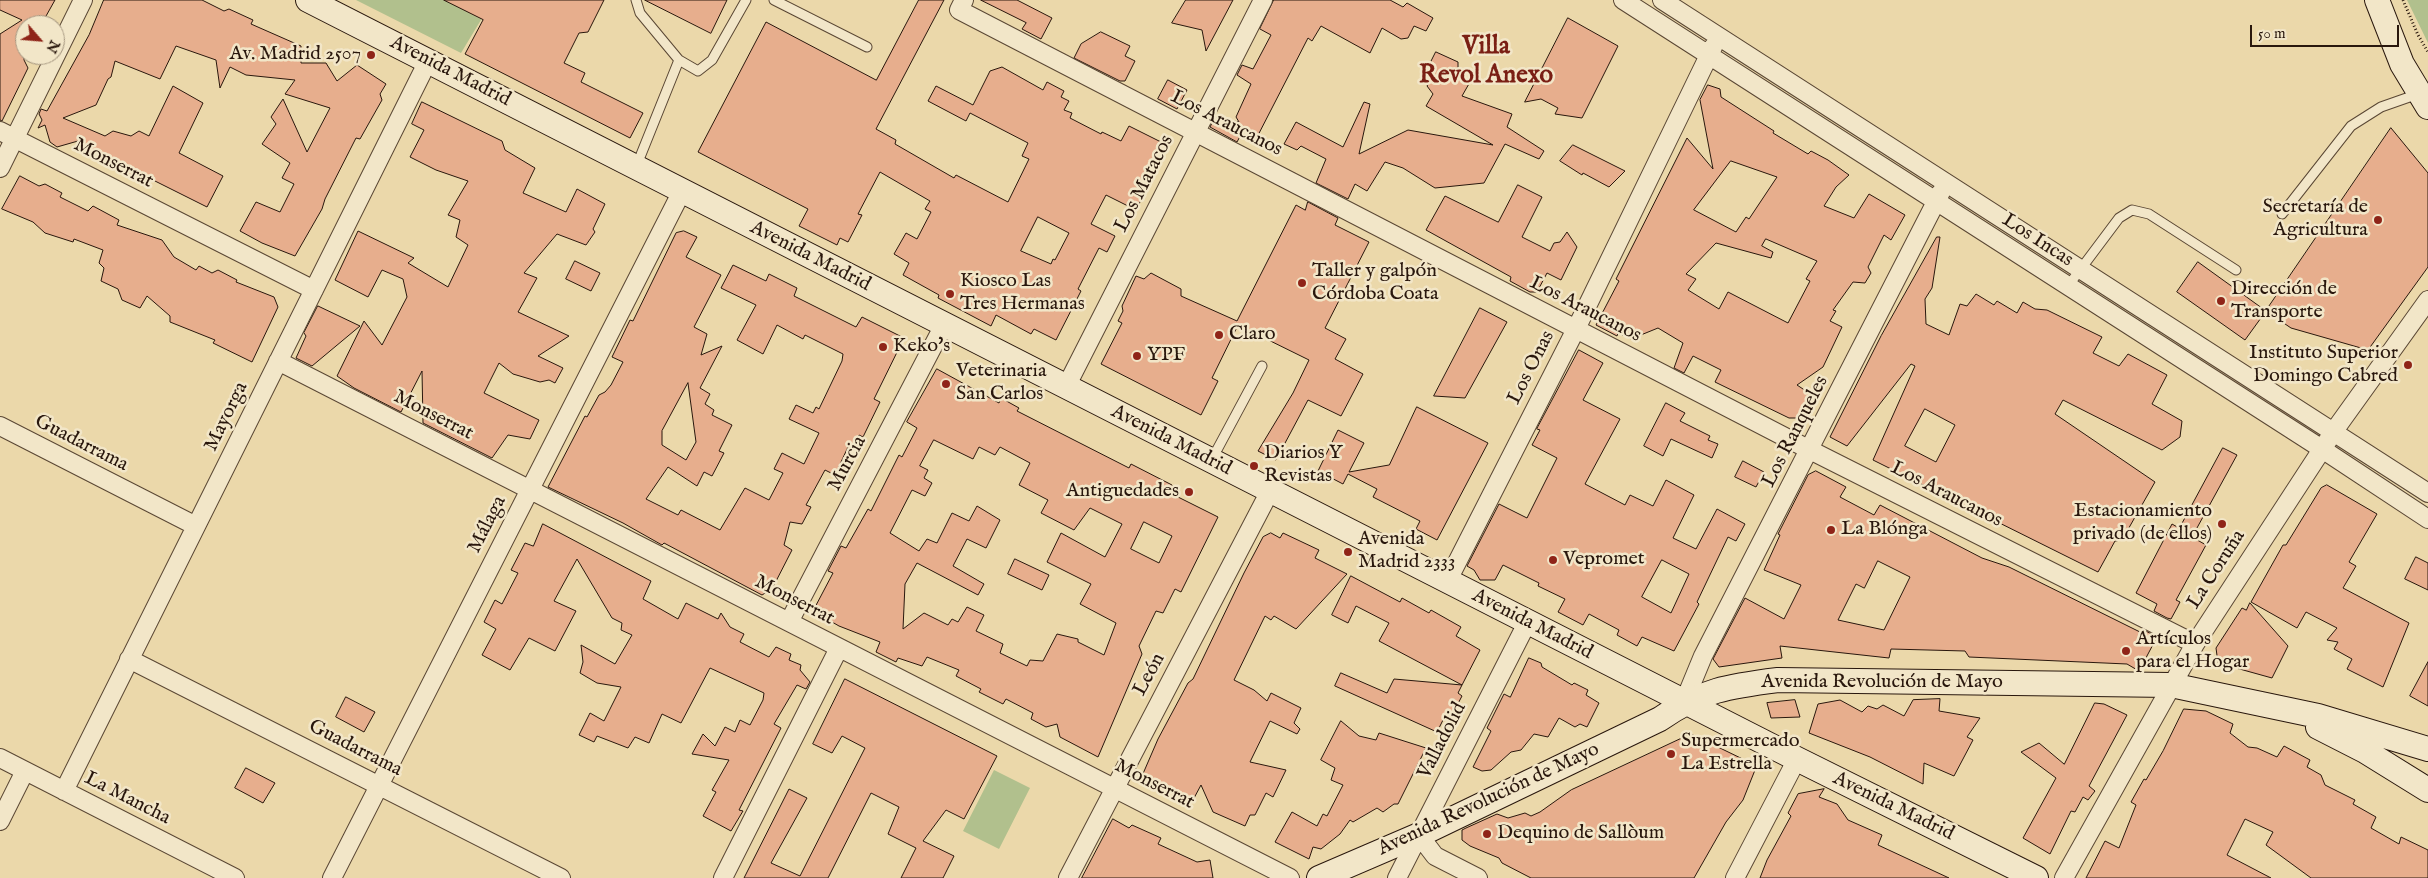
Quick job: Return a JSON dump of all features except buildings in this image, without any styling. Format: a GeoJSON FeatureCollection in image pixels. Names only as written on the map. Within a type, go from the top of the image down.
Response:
{"type":"FeatureCollection","features":[{"type":"Feature","properties":{"kind":"main road","name":"Avenida Madrid"},"geometry":{"type":"LineString","coordinates":[[308,0],[1447,582],[2036,878]]}},
{"type":"Feature","properties":{"kind":"main road"},"geometry":{"type":"LineString","coordinates":[[2377,0],[2402,64],[2423,100]]}},
{"type":"Feature","properties":{"kind":"main road","name":"Avenida Revolución de Mayo"},"geometry":{"type":"LineString","coordinates":[[1319,878],[1418,835],[1660,719],[1684,702],[1721,688],[1778,680],[2171,685],[2318,716],[2428,749]]}},
{"type":"Feature","properties":{"kind":"main road","name":"Avenida Revolución de Mayo"},"geometry":{"type":"LineString","coordinates":[[2276,706],[2364,751],[2428,790]]}},
{"type":"Feature","properties":{"kind":"street"},"geometry":{"type":"LineString","coordinates":[[0,168],[7,135],[83,0]]}},
{"type":"Feature","properties":{"kind":"street","name":"Los Matacos"},"geometry":{"type":"LineString","coordinates":[[1066,387],[1263,0]]}},
{"type":"Feature","properties":{"kind":"street","name":"Los Incas"},"geometry":{"type":"LineString","coordinates":[[1623,0],[2322,449],[2428,520]]}},
{"type":"Feature","properties":{"kind":"street","name":"Los Incas"},"geometry":{"type":"LineString","coordinates":[[1662,0],[2428,493]]}},
{"type":"Feature","properties":{"kind":"street","name":"Los Araucanos"},"geometry":{"type":"LineString","coordinates":[[961,5],[1195,132],[1810,450],[2195,644]]}},
{"type":"Feature","properties":{"kind":"street","name":"Los Onas"},"geometry":{"type":"LineString","coordinates":[[1447,582],[1576,329],[1710,56],[1717,37]]}},
{"type":"Feature","properties":{"kind":"street","name":"Mayorga"},"geometry":{"type":"LineString","coordinates":[[64,791],[428,61]]}},
{"type":"Feature","properties":{"kind":"street","name":"Monserrat"},"geometry":{"type":"LineString","coordinates":[[7,135],[314,290]]}},
{"type":"Feature","properties":{"kind":"street","name":"Los Ranqueles"},"geometry":{"type":"LineString","coordinates":[[1684,702],[1703,656],[1946,182]]}},
{"type":"Feature","properties":{"kind":"street","name":"Málaga"},"geometry":{"type":"LineString","coordinates":[[332,878],[682,191]]}},
{"type":"Feature","properties":{"kind":"street","name":"La Coruña"},"geometry":{"type":"LineString","coordinates":[[2064,878],[2195,644],[2334,431],[2428,300]]}},
{"type":"Feature","properties":{"kind":"street","name":"Murcia"},"geometry":{"type":"LineString","coordinates":[[790,622],[944,325]]}},
{"type":"Feature","properties":{"kind":"street","name":"Monserrat"},"geometry":{"type":"LineString","coordinates":[[278,361],[1290,878]]}},
{"type":"Feature","properties":{"kind":"street","name":"Guadarrama"},"geometry":{"type":"LineString","coordinates":[[0,426],[196,526]]}},
{"type":"Feature","properties":{"kind":"street","name":"León"},"geometry":{"type":"LineString","coordinates":[[1068,878],[1270,491]]}},
{"type":"Feature","properties":{"kind":"street","name":"Valladolid"},"geometry":{"type":"LineString","coordinates":[[1396,878],[1528,622]]}},
{"type":"Feature","properties":{"kind":"street"},"geometry":{"type":"LineString","coordinates":[[724,878],[839,648]]}},
{"type":"Feature","properties":{"kind":"street","name":"Guadarrama"},"geometry":{"type":"LineString","coordinates":[[129,659],[560,878]]}},
{"type":"Feature","properties":{"kind":"street","name":"La Mancha"},"geometry":{"type":"LineString","coordinates":[[0,758],[235,878]]}},
{"type":"Feature","properties":{"kind":"street"},"geometry":{"type":"LineString","coordinates":[[1735,878],[1797,759]]}},
{"type":"Feature","properties":{"kind":"street"},"geometry":{"type":"LineString","coordinates":[[0,821],[25,771]]}},
{"type":"Feature","properties":{"kind":"street"},"geometry":{"type":"LineString","coordinates":[[1418,835],[1435,856],[1478,878]]}},
{"type":"Feature","properties":{"kind":"lane"},"geometry":{"type":"LineString","coordinates":[[636,0],[640,13],[679,60],[698,71],[712,60],[746,0]]}},
{"type":"Feature","properties":{"kind":"lane"},"geometry":{"type":"LineString","coordinates":[[774,0],[867,47]]}},
{"type":"Feature","properties":{"kind":"lane"},"geometry":{"type":"LineString","coordinates":[[636,168],[679,60]]}},
{"type":"Feature","properties":{"kind":"lane"},"geometry":{"type":"LineString","coordinates":[[2282,214],[2352,126],[2381,107],[2423,100]]}},
{"type":"Feature","properties":{"kind":"lane"},"geometry":{"type":"LineString","coordinates":[[2068,286],[2119,218],[2132,210],[2149,214],[2236,270]]}},
{"type":"Feature","properties":{"kind":"lane"},"geometry":{"type":"LineString","coordinates":[[1211,461],[1262,366]]}},
{"type":"Feature","properties":{"kind":"path"},"geometry":{"type":"LineString","coordinates":[[2403,0],[2418,35],[2428,52]]}},
{"type":"Feature","properties":{"kind":"green space"},"geometry":{"type":"Polygon","coordinates":[[[356,0],[493,0],[461,53],[356,0]]]}},
{"type":"Feature","properties":{"kind":"green space"},"geometry":{"type":"Polygon","coordinates":[[[2407,0],[2428,0],[2428,43],[2407,0]]]}},
{"type":"Feature","properties":{"kind":"green space"},"geometry":{"type":"Polygon","coordinates":[[[994,770],[1030,788],[999,849],[963,831],[994,770]]]}},
{"type":"Feature","properties":{"kind":"place","name":"Av. Madrid 2507"},"geometry":{"type":"Point","coordinates":[371,55]}},
{"type":"Feature","properties":{"kind":"place","name":"Secretaría de Agricultura"},"geometry":{"type":"Point","coordinates":[2378,220]}},
{"type":"Feature","properties":{"kind":"place","name":"Taller y galpón Córdoba Coata"},"geometry":{"type":"Point","coordinates":[1302,283]}},
{"type":"Feature","properties":{"kind":"place","name":"Kiosco Las Tres Hermanas"},"geometry":{"type":"Point","coordinates":[950,294]}},
{"type":"Feature","properties":{"kind":"place","name":"Dirección de Transporte"},"geometry":{"type":"Point","coordinates":[2221,301]}},
{"type":"Feature","properties":{"kind":"place","name":"Claro"},"geometry":{"type":"Point","coordinates":[1219,335]}},
{"type":"Feature","properties":{"kind":"place","name":"Keko's"},"geometry":{"type":"Point","coordinates":[883,347]}},
{"type":"Feature","properties":{"kind":"place","name":"YPF"},"geometry":{"type":"Point","coordinates":[1137,356]}},
{"type":"Feature","properties":{"kind":"place","name":"Instituto Superior Domingo Cabred"},"geometry":{"type":"Point","coordinates":[2408,365]}},
{"type":"Feature","properties":{"kind":"place","name":"Veterinaria San Carlos"},"geometry":{"type":"Point","coordinates":[946,384]}},
{"type":"Feature","properties":{"kind":"place","name":"Diarios Y Revistas"},"geometry":{"type":"Point","coordinates":[1254,466]}},
{"type":"Feature","properties":{"kind":"place","name":"Antiguedades"},"geometry":{"type":"Point","coordinates":[1189,492]}},
{"type":"Feature","properties":{"kind":"place","name":"Estacionamiento privado (de ellos)"},"geometry":{"type":"Point","coordinates":[2222,524]}},
{"type":"Feature","properties":{"kind":"place","name":"La Blónga"},"geometry":{"type":"Point","coordinates":[1831,530]}},
{"type":"Feature","properties":{"kind":"place","name":"Avenida Madrid 2333"},"geometry":{"type":"Point","coordinates":[1348,552]}},
{"type":"Feature","properties":{"kind":"place","name":"Vepromet"},"geometry":{"type":"Point","coordinates":[1553,560]}},
{"type":"Feature","properties":{"kind":"place","name":"Artículos para el Hogar"},"geometry":{"type":"Point","coordinates":[2126,651]}},
{"type":"Feature","properties":{"kind":"place","name":"Supermercado La Estrella"},"geometry":{"type":"Point","coordinates":[1671,754]}},
{"type":"Feature","properties":{"kind":"place","name":"Dequino de Sallòum"},"geometry":{"type":"Point","coordinates":[1487,834]}},
{"type":"Feature","properties":{"kind":"district","name":"Villa Revol Anexo"},"geometry":{"type":"Point","coordinates":[1486,62]}}]}
